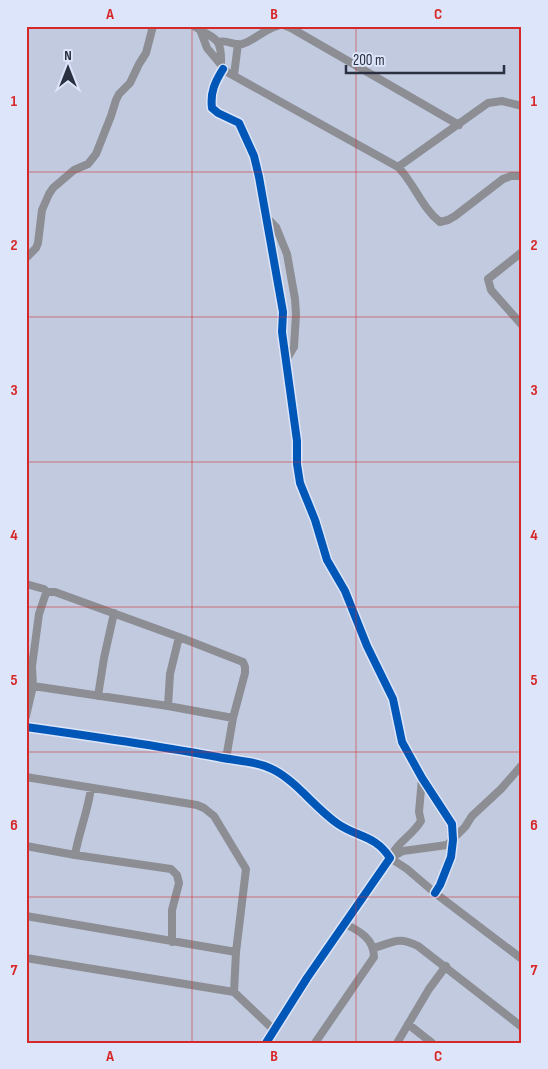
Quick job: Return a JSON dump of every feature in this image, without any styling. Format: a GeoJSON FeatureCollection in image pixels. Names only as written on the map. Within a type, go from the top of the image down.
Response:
{"type":"FeatureCollection","features":[{"type":"Feature","properties":{"kind":"street"},"geometry":{"type":"LineString","coordinates":[[26,258],[36,248],[38,243],[42,210],[48,194],[74,170],[88,164],[96,154],[116,100],[130,83],[146,53],[152,26]]}},
{"type":"Feature","properties":{"kind":"street"},"geometry":{"type":"LineString","coordinates":[[194,26],[201,32],[212,36],[218,42],[221,52],[222,66],[213,86],[210,99],[212,108],[239,123],[254,156],[283,312],[282,332],[297,441],[297,464],[300,483],[315,520],[327,560],[345,591],[367,646],[394,699],[402,742],[422,778],[452,824],[454,840],[451,857],[435,893]]}},
{"type":"Feature","properties":{"kind":"street"},"geometry":{"type":"LineString","coordinates":[[286,26],[459,125]]}},
{"type":"Feature","properties":{"kind":"street"},"geometry":{"type":"LineString","coordinates":[[218,42],[227,41],[242,44],[272,27]]}},
{"type":"Feature","properties":{"kind":"street"},"geometry":{"type":"LineString","coordinates":[[201,32],[212,57],[234,76],[398,167],[408,177],[434,217],[440,222],[448,220],[503,179],[511,176],[522,176]]}},
{"type":"Feature","properties":{"kind":"street"},"geometry":{"type":"LineString","coordinates":[[234,76],[238,44]]}},
{"type":"Feature","properties":{"kind":"street"},"geometry":{"type":"LineString","coordinates":[[398,167],[488,103],[502,101],[522,106]]}},
{"type":"Feature","properties":{"kind":"street"},"geometry":{"type":"LineString","coordinates":[[267,218],[276,227],[287,254],[295,299],[294,347],[285,362]]}},
{"type":"Feature","properties":{"kind":"street"},"geometry":{"type":"LineString","coordinates":[[522,252],[488,279],[492,290],[522,325]]}},
{"type":"Feature","properties":{"kind":"street"},"geometry":{"type":"LineString","coordinates":[[26,584],[48,592],[55,592],[240,660],[244,664],[245,673],[233,718],[226,759]]}},
{"type":"Feature","properties":{"kind":"street"},"geometry":{"type":"LineString","coordinates":[[26,716],[33,686],[32,666],[39,614],[44,596],[48,592]]}},
{"type":"Feature","properties":{"kind":"street"},"geometry":{"type":"LineString","coordinates":[[98,696],[114,613]]}},
{"type":"Feature","properties":{"kind":"street"},"geometry":{"type":"LineString","coordinates":[[168,706],[170,674],[179,637]]}},
{"type":"Feature","properties":{"kind":"street"},"geometry":{"type":"LineString","coordinates":[[33,686],[168,706],[233,718]]}},
{"type":"Feature","properties":{"kind":"street"},"geometry":{"type":"LineString","coordinates":[[26,727],[168,748],[248,762],[273,769],[328,817],[349,832],[374,841],[383,848],[390,858],[407,869],[435,893],[522,959]]}},
{"type":"Feature","properties":{"kind":"street"},"geometry":{"type":"LineString","coordinates":[[390,858],[403,851],[448,845],[465,827],[472,816],[501,789],[522,765]]}},
{"type":"Feature","properties":{"kind":"street"},"geometry":{"type":"LineString","coordinates":[[26,777],[197,804],[214,816],[246,869],[236,952],[234,992]]}},
{"type":"Feature","properties":{"kind":"street"},"geometry":{"type":"LineString","coordinates":[[266,1043],[398,844],[410,835],[421,821],[419,812],[422,778]]}},
{"type":"Feature","properties":{"kind":"street"},"geometry":{"type":"LineString","coordinates":[[75,855],[79,834],[89,805],[91,788]]}},
{"type":"Feature","properties":{"kind":"street"},"geometry":{"type":"LineString","coordinates":[[26,846],[171,869],[177,875],[178,883],[172,910],[172,942]]}},
{"type":"Feature","properties":{"kind":"street"},"geometry":{"type":"LineString","coordinates":[[26,916],[236,952]]}},
{"type":"Feature","properties":{"kind":"street"},"geometry":{"type":"LineString","coordinates":[[315,1043],[374,957],[374,948],[364,935],[345,924]]}},
{"type":"Feature","properties":{"kind":"street"},"geometry":{"type":"LineString","coordinates":[[374,948],[400,939],[425,950],[522,1027]]}},
{"type":"Feature","properties":{"kind":"street"},"geometry":{"type":"LineString","coordinates":[[26,958],[234,992],[274,1030]]}},
{"type":"Feature","properties":{"kind":"street"},"geometry":{"type":"LineString","coordinates":[[397,1043],[429,989],[446,966]]}},
{"type":"Feature","properties":{"kind":"street"},"geometry":{"type":"LineString","coordinates":[[408,1024],[432,1043]]}},
{"type":"Feature","properties":{"kind":"cycle path"},"geometry":{"type":"LineString","coordinates":[[223,69],[214,87],[212,108],[239,123],[254,156],[259,177],[283,312],[282,332],[297,441],[297,464],[300,483],[315,520],[327,560],[345,591],[367,646],[393,699],[402,742],[422,778],[452,824],[451,857],[435,893]]}},
{"type":"Feature","properties":{"kind":"cycle path"},"geometry":{"type":"LineString","coordinates":[[26,727],[98,737],[254,763],[267,767],[290,781],[338,824],[372,841],[390,858],[307,978],[266,1043]]}}]}
